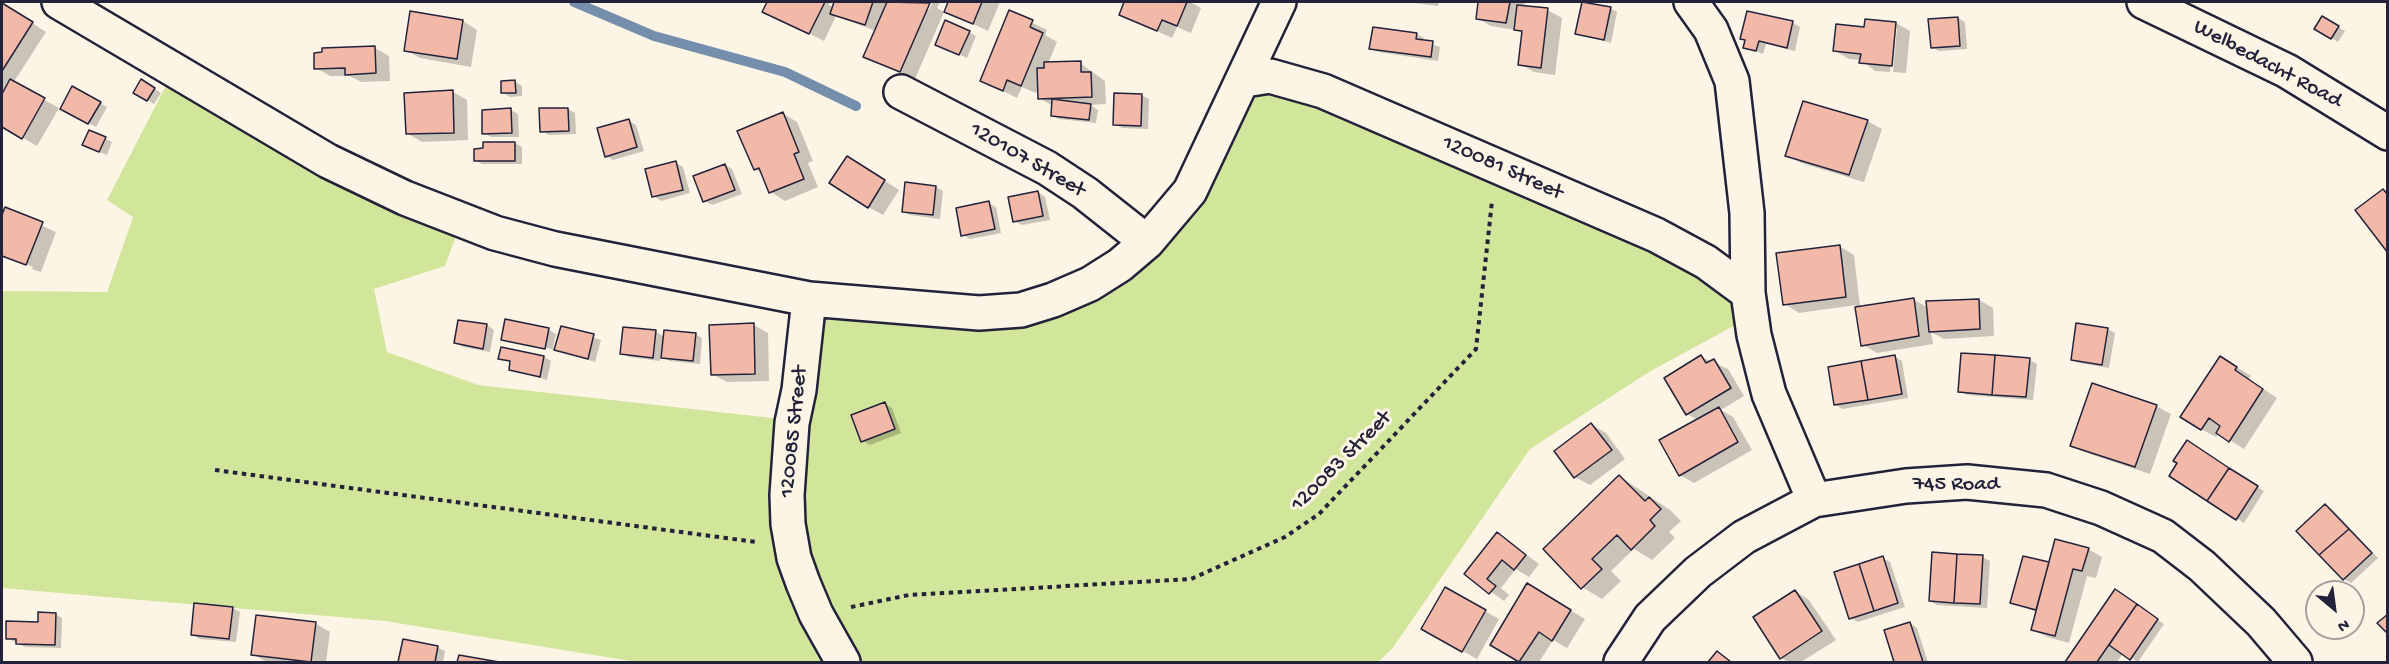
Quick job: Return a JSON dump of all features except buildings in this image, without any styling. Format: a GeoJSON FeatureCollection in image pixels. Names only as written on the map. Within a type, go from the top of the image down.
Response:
{"type":"FeatureCollection","features":[{"type":"Feature","properties":{"kind":"street"},"geometry":{"type":"LineString","coordinates":[[59,2],[328,161],[405,198],[495,233],[555,249],[809,299],[979,314],[1021,310],[1090,284],[1120,265],[1148,242],[1190,191],[1245,80],[1280,2]]}},
{"type":"Feature","properties":{"kind":"street"},"geometry":{"type":"LineString","coordinates":[[1691,2],[1711,30],[1732,81],[1747,213],[1748,293],[1754,335],[1769,394],[1814,500]]}},
{"type":"Feature","properties":{"kind":"street","name":"Welbedacht Road"},"geometry":{"type":"LineString","coordinates":[[2144,2],[2287,71],[2388,133]]}},
{"type":"Feature","properties":{"kind":"street","name":"120081 Street"},"geometry":{"type":"LineString","coordinates":[[1245,80],[1270,76],[1323,91],[1682,247],[1748,293]]}},
{"type":"Feature","properties":{"kind":"street","name":"120107 Street"},"geometry":{"type":"LineString","coordinates":[[901,92],[1047,168],[1085,193],[1148,242]]}},
{"type":"Feature","properties":{"kind":"street","name":"120085 Street"},"geometry":{"type":"LineString","coordinates":[[809,299],[799,390],[792,423],[788,524],[792,547],[816,614],[843,663]]}},
{"type":"Feature","properties":{"kind":"street","name":"745 Road"},"geometry":{"type":"LineString","coordinates":[[1621,663],[1650,618],[1698,572],[1743,537],[1814,500],[1906,486],[1967,482],[2046,490],[2101,508],[2163,536],[2202,566],[2261,622],[2295,663]]}},
{"type":"Feature","properties":{"kind":"path","name":"120083 Street"},"geometry":{"type":"LineString","coordinates":[[816,614],[909,595],[1191,579],[1285,537],[1319,514],[1476,349],[1495,167]]}},
{"type":"Feature","properties":{"kind":"path"},"geometry":{"type":"LineString","coordinates":[[215,470],[792,547]]}},
{"type":"Feature","properties":{"kind":"green space"},"geometry":{"type":"Polygon","coordinates":[[[172,74],[461,222],[445,266],[374,289],[387,352],[478,385],[790,420],[807,299],[984,317],[1124,266],[1244,80],[1269,77],[1705,266],[1748,318],[1649,372],[1530,449],[1392,649],[1378,662],[637,662],[385,621],[2,588],[2,291],[107,292],[133,217],[107,200],[172,74]]]}},
{"type":"Feature","properties":{"kind":"waterway"},"geometry":{"type":"LineString","coordinates":[[574,2],[654,36],[785,72],[856,106]]}}]}
